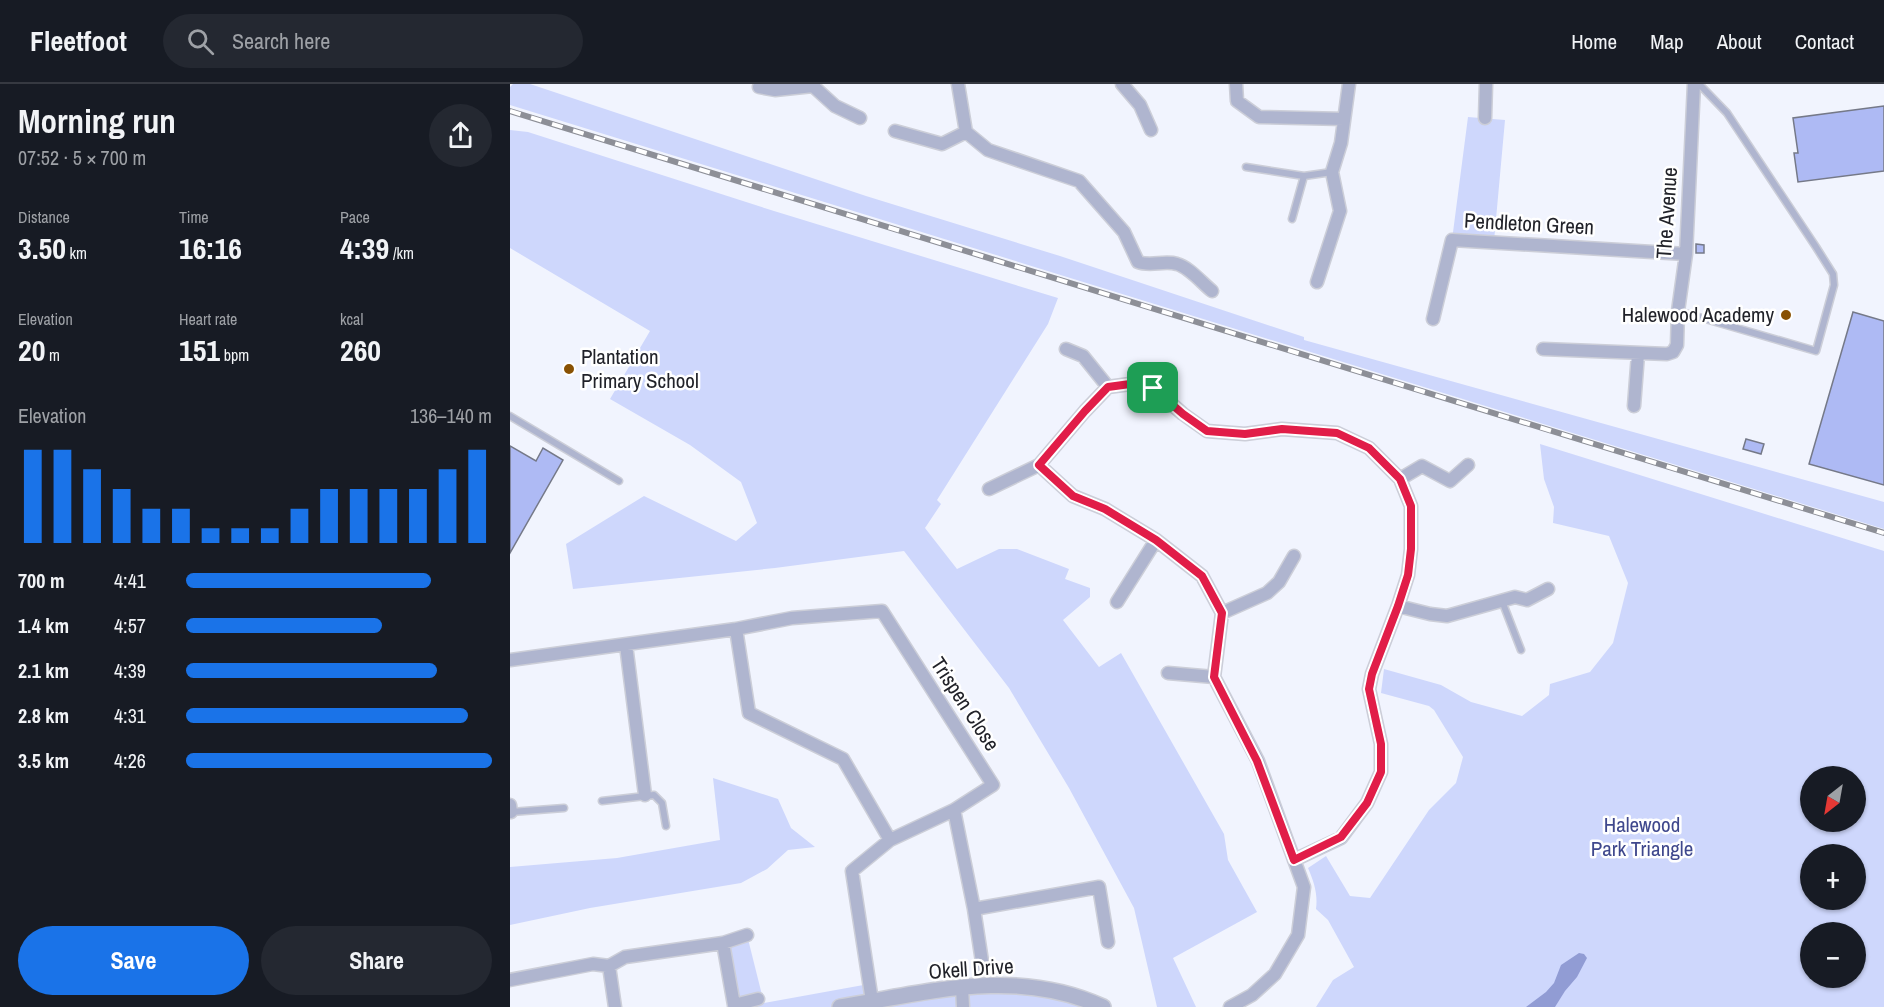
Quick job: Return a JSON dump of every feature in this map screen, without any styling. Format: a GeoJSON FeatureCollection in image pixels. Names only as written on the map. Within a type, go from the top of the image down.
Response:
{"type":"FeatureCollection","features":[{"type":"Feature","properties":{"kind":"street"},"geometry":{"type":"LineString","coordinates":[[958,84],[966,132],[988,150],[1079,181],[1124,232],[1138,262],[1146,266],[1176,263],[1212,291]]}},
{"type":"Feature","properties":{"kind":"street"},"geometry":{"type":"LineString","coordinates":[[1122,84],[1140,105],[1151,130]]}},
{"type":"Feature","properties":{"kind":"street"},"geometry":{"type":"LineString","coordinates":[[1236,84],[1237,100],[1259,117],[1344,119]]}},
{"type":"Feature","properties":{"kind":"street"},"geometry":{"type":"LineString","coordinates":[[1317,282],[1340,211],[1332,172],[1341,143],[1349,84]]}},
{"type":"Feature","properties":{"kind":"street"},"geometry":{"type":"LineString","coordinates":[[1485,118],[1486,84]]}},
{"type":"Feature","properties":{"kind":"street","name":"The Avenue"},"geometry":{"type":"LineString","coordinates":[[1638,354],[1667,354],[1673,352],[1677,345],[1678,310],[1686,254],[1694,84]]}},
{"type":"Feature","properties":{"kind":"street"},"geometry":{"type":"LineString","coordinates":[[759,87],[775,90],[814,85],[835,106],[860,118]]}},
{"type":"Feature","properties":{"kind":"street"},"geometry":{"type":"LineString","coordinates":[[895,131],[942,144],[966,132]]}},
{"type":"Feature","properties":{"kind":"street","name":"Pendleton Green"},"geometry":{"type":"LineString","coordinates":[[1433,319],[1452,240],[1686,254]]}},
{"type":"Feature","properties":{"kind":"street"},"geometry":{"type":"LineString","coordinates":[[1066,349],[1083,356],[1108,387]]}},
{"type":"Feature","properties":{"kind":"street"},"geometry":{"type":"LineString","coordinates":[[1543,349],[1638,354],[1634,406]]}},
{"type":"Feature","properties":{"kind":"street"},"geometry":{"type":"LineString","coordinates":[[989,489],[1039,465],[1108,387],[1130,384],[1153,388],[1207,431],[1245,434],[1282,429],[1337,433],[1369,448],[1400,479],[1411,506],[1411,549],[1408,575],[1372,674],[1369,689],[1381,744],[1381,772],[1367,803],[1341,837],[1294,860]]}},
{"type":"Feature","properties":{"kind":"street"},"geometry":{"type":"LineString","coordinates":[[1039,465],[1073,496],[1105,509],[1156,540],[1202,576],[1222,613],[1214,677],[1257,761],[1304,887],[1298,935],[1275,974],[1252,995],[1230,1007]]}},
{"type":"Feature","properties":{"kind":"street"},"geometry":{"type":"LineString","coordinates":[[1400,479],[1422,466],[1450,481],[1468,465]]}},
{"type":"Feature","properties":{"kind":"street"},"geometry":{"type":"LineString","coordinates":[[1117,602],[1156,540]]}},
{"type":"Feature","properties":{"kind":"street"},"geometry":{"type":"LineString","coordinates":[[1222,613],[1267,593],[1279,582],[1294,556]]}},
{"type":"Feature","properties":{"kind":"street"},"geometry":{"type":"LineString","coordinates":[[1398,606],[1447,616],[1515,597],[1527,600],[1548,589]]}},
{"type":"Feature","properties":{"kind":"street","name":"Trispen Close"},"geometry":{"type":"LineString","coordinates":[[510,660],[736,629],[792,618],[882,611],[993,785],[954,810],[890,840],[852,871],[872,1001]]}},
{"type":"Feature","properties":{"kind":"street"},"geometry":{"type":"LineString","coordinates":[[736,629],[749,713],[843,759],[890,840]]}},
{"type":"Feature","properties":{"kind":"street"},"geometry":{"type":"LineString","coordinates":[[626,645],[645,795]]}},
{"type":"Feature","properties":{"kind":"street"},"geometry":{"type":"LineString","coordinates":[[1168,673],[1214,677]]}},
{"type":"Feature","properties":{"kind":"street"},"geometry":{"type":"LineString","coordinates":[[954,810],[983,968]]}},
{"type":"Feature","properties":{"kind":"street"},"geometry":{"type":"LineString","coordinates":[[974,909],[1099,887],[1108,942]]}},
{"type":"Feature","properties":{"kind":"street"},"geometry":{"type":"LineString","coordinates":[[510,980],[593,964],[609,966],[626,957],[723,943],[747,935]]}},
{"type":"Feature","properties":{"kind":"street"},"geometry":{"type":"LineString","coordinates":[[723,943],[734,1005],[758,999]]}},
{"type":"Feature","properties":{"kind":"street"},"geometry":{"type":"LineString","coordinates":[[609,966],[615,1007]]}},
{"type":"Feature","properties":{"kind":"street","name":"Okell Drive"},"geometry":{"type":"LineString","coordinates":[[840,1007],[962,987],[992,985],[1038,987],[1064,992],[1103,1007]]}},
{"type":"Feature","properties":{"kind":"street"},"geometry":{"type":"LineString","coordinates":[[962,987],[963,1007]]}},
{"type":"Feature","properties":{"kind":"lane"},"geometry":{"type":"LineString","coordinates":[[1678,310],[1816,351],[1834,285],[1833,274],[1727,113],[1699,84]]}},
{"type":"Feature","properties":{"kind":"lane"},"geometry":{"type":"LineString","coordinates":[[1246,166],[1304,176],[1332,172]]}},
{"type":"Feature","properties":{"kind":"lane"},"geometry":{"type":"LineString","coordinates":[[1292,219],[1304,176]]}},
{"type":"Feature","properties":{"kind":"lane"},"geometry":{"type":"LineString","coordinates":[[510,416],[619,481]]}},
{"type":"Feature","properties":{"kind":"lane"},"geometry":{"type":"LineString","coordinates":[[1502,601],[1521,650]]}},
{"type":"Feature","properties":{"kind":"lane"},"geometry":{"type":"LineString","coordinates":[[602,801],[654,795],[658,797],[663,809],[666,826]]}},
{"type":"Feature","properties":{"kind":"lane"},"geometry":{"type":"LineString","coordinates":[[510,810],[564,808]]}},
{"type":"Feature","properties":{"kind":"green space"},"geometry":{"type":"Polygon","coordinates":[[[513,84],[530,84],[866,196],[1060,256],[1304,337],[1304,340],[1884,502],[1884,529],[510,105],[510,87],[513,84]]]}},
{"type":"Feature","properties":{"kind":"green space"},"geometry":{"type":"Polygon","coordinates":[[[1468,117],[1505,120],[1494,241],[1452,240],[1468,117]]]}},
{"type":"Feature","properties":{"kind":"green space"},"geometry":{"type":"Polygon","coordinates":[[[510,130],[528,132],[774,211],[1058,298],[1048,324],[937,500],[941,504],[925,528],[957,569],[999,549],[1017,549],[1069,569],[1065,579],[1090,588],[1090,597],[1063,620],[1099,667],[1121,653],[1224,834],[1228,860],[1257,912],[1173,958],[1196,1007],[1157,1007],[1134,908],[1069,788],[1009,688],[904,551],[775,568],[573,589],[566,544],[644,496],[736,541],[757,523],[741,482],[690,445],[610,399],[650,331],[510,248],[510,130]]]}},
{"type":"Feature","properties":{"kind":"green space","name":"Halewood Park Triangle"},"geometry":{"type":"Polygon","coordinates":[[[1540,444],[1884,551],[1884,1007],[1316,1007],[1333,980],[1354,967],[1328,920],[1316,909],[1315,888],[1308,868],[1326,856],[1350,896],[1370,898],[1429,810],[1456,783],[1463,757],[1434,710],[1429,706],[1381,693],[1384,669],[1441,685],[1471,702],[1522,716],[1549,695],[1550,684],[1590,672],[1613,643],[1628,583],[1609,536],[1553,523],[1554,507],[1544,479],[1540,444]]]}},
{"type":"Feature","properties":{"kind":"green space"},"geometry":{"type":"Polygon","coordinates":[[[713,778],[778,799],[791,828],[815,847],[788,850],[767,869],[741,883],[590,908],[510,925],[510,867],[617,858],[720,840],[713,778]]]}},
{"type":"Feature","properties":{"kind":"green space"},"geometry":{"type":"Polygon","coordinates":[[[747,935],[764,1003],[869,984],[871,1002],[1038,987],[1100,1007],[726,1007],[733,1005],[723,943],[747,935]]]}},
{"type":"Feature","properties":{"kind":"shaded area"},"geometry":{"type":"Polygon","coordinates":[[[1579,953],[1584,954],[1587,958],[1577,977],[1555,1007],[1526,1007],[1554,983],[1561,965],[1579,953]]]}},
{"type":"Feature","properties":{"kind":"building"},"geometry":{"type":"Polygon","coordinates":[[[1884,106],[1884,171],[1798,182],[1794,153],[1798,153],[1793,118],[1884,106]]]}},
{"type":"Feature","properties":{"kind":"building"},"geometry":{"type":"Polygon","coordinates":[[[1696,244],[1704,245],[1704,253],[1696,253],[1696,244]]]}},
{"type":"Feature","properties":{"kind":"building"},"geometry":{"type":"Polygon","coordinates":[[[1853,312],[1884,321],[1884,485],[1809,464],[1853,312]]]}},
{"type":"Feature","properties":{"kind":"building"},"geometry":{"type":"Polygon","coordinates":[[[1746,439],[1764,444],[1761,454],[1743,449],[1746,439]]]}},
{"type":"Feature","properties":{"kind":"building"},"geometry":{"type":"Polygon","coordinates":[[[510,446],[536,461],[543,448],[563,460],[510,553],[510,446]]]}},
{"type":"Feature","properties":{"kind":"railway"},"geometry":{"type":"LineString","coordinates":[[510,111],[1884,533]]}},
{"type":"Feature","properties":{"kind":"place","name":"Halewood Academy"},"geometry":{"type":"Point","coordinates":[1786,315]}},
{"type":"Feature","properties":{"kind":"place","name":"Plantation Primary School"},"geometry":{"type":"Point","coordinates":[569,369]}},
{"type":"Feature","properties":{"kind":"route"},"geometry":{"type":"LineString","coordinates":[[1130,384],[1153,388],[1207,431],[1245,434],[1282,429],[1337,433],[1369,448],[1400,479],[1411,506],[1411,549],[1408,575],[1372,674],[1369,689],[1381,744],[1381,772],[1367,803],[1341,837],[1294,860],[1257,761],[1214,677],[1222,613],[1202,576],[1156,540],[1105,509],[1073,496],[1039,465],[1108,387],[1130,384]]}}]}
